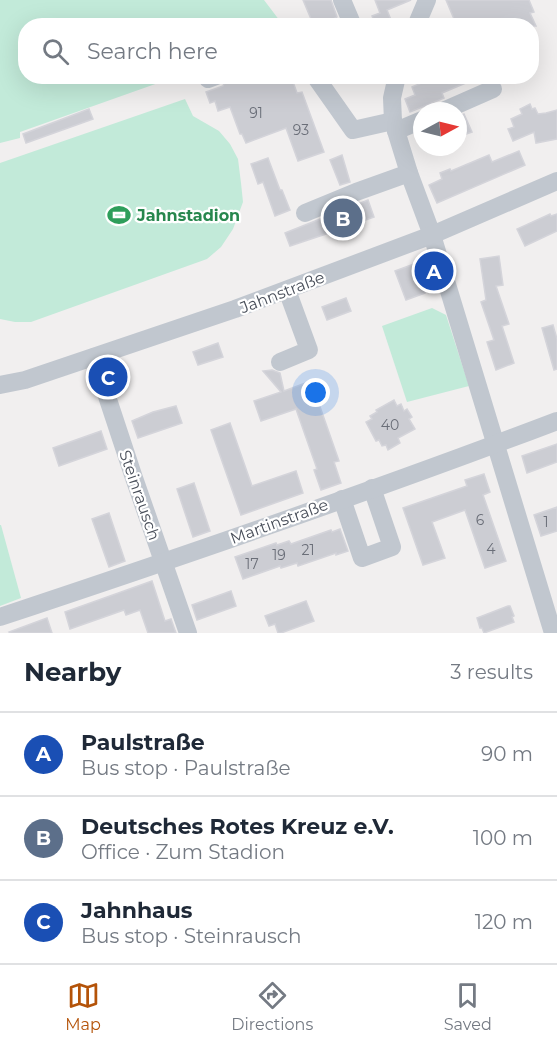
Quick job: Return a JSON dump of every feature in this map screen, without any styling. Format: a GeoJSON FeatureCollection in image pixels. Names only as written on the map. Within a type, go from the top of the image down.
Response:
{"type":"FeatureCollection","features":[{"type":"Feature","properties":{"kind":"street"},"geometry":{"type":"LineString","coordinates":[[342,0],[350,18]]}},
{"type":"Feature","properties":{"kind":"street"},"geometry":{"type":"LineString","coordinates":[[419,18],[427,0]]}},
{"type":"Feature","properties":{"kind":"street"},"geometry":{"type":"LineString","coordinates":[[321,84],[353,129],[395,126],[413,122]]}},
{"type":"Feature","properties":{"kind":"street"},"geometry":{"type":"LineString","coordinates":[[395,84],[392,98],[395,126],[432,235],[496,444],[544,572],[553,633]]}},
{"type":"Feature","properties":{"kind":"street"},"geometry":{"type":"LineString","coordinates":[[464,102],[493,90]]}},
{"type":"Feature","properties":{"kind":"street"},"geometry":{"type":"LineString","coordinates":[[305,213],[410,172]]}},
{"type":"Feature","properties":{"kind":"street","name":"Jahnstraße"},"geometry":{"type":"LineString","coordinates":[[0,385],[25,380],[287,290],[432,235],[557,181]]}},
{"type":"Feature","properties":{"kind":"street"},"geometry":{"type":"LineString","coordinates":[[280,362],[309,350],[287,290]]}},
{"type":"Feature","properties":{"kind":"street","name":"Steinrausch"},"geometry":{"type":"LineString","coordinates":[[94,357],[188,633]]}},
{"type":"Feature","properties":{"kind":"street","name":"Martinstraße"},"geometry":{"type":"LineString","coordinates":[[0,617],[164,562],[557,421]]}},
{"type":"Feature","properties":{"kind":"street"},"geometry":{"type":"LineString","coordinates":[[342,499],[362,558],[392,547],[372,488]]}},
{"type":"Feature","properties":{"kind":"green space"},"geometry":{"type":"Polygon","coordinates":[[[0,0],[264,0],[278,18],[18,18],[18,84],[155,84],[20,132],[20,138],[0,143],[0,0]]]}},
{"type":"Feature","properties":{"kind":"green space","name":"Jahnstadion"},"geometry":{"type":"Polygon","coordinates":[[[185,99],[193,116],[219,131],[230,144],[238,159],[243,202],[233,229],[221,247],[207,259],[31,322],[0,319],[0,163],[185,99]]]}},
{"type":"Feature","properties":{"kind":"green space"},"geometry":{"type":"Polygon","coordinates":[[[432,308],[446,315],[469,386],[407,402],[382,326],[432,308]]]}},
{"type":"Feature","properties":{"kind":"green space"},"geometry":{"type":"Polygon","coordinates":[[[0,525],[21,598],[0,606],[0,525]]]}},
{"type":"Feature","properties":{"kind":"building"},"geometry":{"type":"Polygon","coordinates":[[[303,0],[331,0],[337,17],[311,18],[303,0]]]}},
{"type":"Feature","properties":{"kind":"building"},"geometry":{"type":"Polygon","coordinates":[[[375,0],[411,0],[387,10],[390,18],[373,18],[372,16],[380,13],[375,0]]]}},
{"type":"Feature","properties":{"kind":"building"},"geometry":{"type":"Polygon","coordinates":[[[446,0],[529,0],[534,12],[530,13],[532,18],[454,18],[446,0]]]}},
{"type":"Feature","properties":{"kind":"building"},"geometry":{"type":"Polygon","coordinates":[[[224,84],[294,84],[297,93],[302,92],[324,152],[298,161],[286,128],[246,143],[240,134],[230,107],[218,111],[215,101],[210,103],[206,92],[224,84]]]}},
{"type":"Feature","properties":{"kind":"building"},"geometry":{"type":"Polygon","coordinates":[[[419,84],[463,84],[442,93],[444,98],[434,102],[413,102],[413,111],[410,112],[405,99],[415,95],[412,87],[419,84]]]}},
{"type":"Feature","properties":{"kind":"building"},"geometry":{"type":"Polygon","coordinates":[[[530,104],[538,114],[557,110],[557,139],[536,143],[534,132],[513,141],[508,129],[514,127],[511,119],[522,114],[520,109],[530,104]]]}},
{"type":"Feature","properties":{"kind":"building"},"geometry":{"type":"Polygon","coordinates":[[[89,109],[93,119],[26,143],[23,134],[89,109]]]}},
{"type":"Feature","properties":{"kind":"building"},"geometry":{"type":"Polygon","coordinates":[[[467,121],[472,132],[467,134],[467,121]]]}},
{"type":"Feature","properties":{"kind":"building"},"geometry":{"type":"Polygon","coordinates":[[[519,151],[525,165],[437,203],[429,185],[442,179],[440,173],[450,169],[451,171],[489,155],[492,162],[519,151]]]}},
{"type":"Feature","properties":{"kind":"building"},"geometry":{"type":"Polygon","coordinates":[[[342,155],[350,182],[340,185],[330,160],[342,155]]]}},
{"type":"Feature","properties":{"kind":"building"},"geometry":{"type":"Polygon","coordinates":[[[268,158],[290,210],[275,216],[263,182],[258,184],[251,164],[268,158]]]}},
{"type":"Feature","properties":{"kind":"building"},"geometry":{"type":"Polygon","coordinates":[[[368,200],[374,217],[354,224],[356,230],[343,235],[341,229],[290,246],[285,233],[368,200]]]}},
{"type":"Feature","properties":{"kind":"building"},"geometry":{"type":"Polygon","coordinates":[[[550,214],[551,216],[557,214],[557,231],[525,246],[517,229],[550,214]]]}},
{"type":"Feature","properties":{"kind":"building"},"geometry":{"type":"Polygon","coordinates":[[[499,256],[503,285],[496,286],[509,324],[502,326],[514,363],[496,370],[487,342],[494,340],[481,302],[486,300],[480,259],[499,256]]]}},
{"type":"Feature","properties":{"kind":"building"},"geometry":{"type":"Polygon","coordinates":[[[414,264],[425,293],[406,300],[395,271],[414,264]]]}},
{"type":"Feature","properties":{"kind":"building"},"geometry":{"type":"Polygon","coordinates":[[[346,298],[351,311],[327,320],[322,307],[346,298]]]}},
{"type":"Feature","properties":{"kind":"building"},"geometry":{"type":"Polygon","coordinates":[[[553,325],[557,339],[557,369],[554,370],[542,328],[553,325]]]}},
{"type":"Feature","properties":{"kind":"building"},"geometry":{"type":"Polygon","coordinates":[[[218,343],[223,357],[198,365],[193,352],[218,343]]]}},
{"type":"Feature","properties":{"kind":"building"},"geometry":{"type":"Polygon","coordinates":[[[272,370],[280,373],[284,391],[311,381],[339,461],[334,462],[341,483],[321,490],[314,470],[317,469],[296,409],[261,421],[254,401],[281,392],[263,371],[272,370]]]}},
{"type":"Feature","properties":{"kind":"building"},"geometry":{"type":"Polygon","coordinates":[[[394,400],[397,406],[401,404],[404,411],[407,409],[412,417],[409,419],[415,429],[398,438],[400,443],[388,450],[386,445],[382,446],[379,440],[376,441],[366,422],[372,419],[370,416],[377,412],[376,410],[394,400]]]}},
{"type":"Feature","properties":{"kind":"building"},"geometry":{"type":"Polygon","coordinates":[[[176,406],[182,423],[138,438],[132,421],[176,406]]]}},
{"type":"Feature","properties":{"kind":"building"},"geometry":{"type":"Polygon","coordinates":[[[230,423],[252,486],[296,471],[303,493],[241,515],[211,430],[230,423]]]}},
{"type":"Feature","properties":{"kind":"building"},"geometry":{"type":"Polygon","coordinates":[[[101,431],[107,449],[59,466],[53,448],[101,431]]]}},
{"type":"Feature","properties":{"kind":"building"},"geometry":{"type":"Polygon","coordinates":[[[557,444],[557,462],[527,473],[522,456],[557,444]]]}},
{"type":"Feature","properties":{"kind":"building"},"geometry":{"type":"Polygon","coordinates":[[[484,474],[490,492],[483,495],[506,561],[485,568],[465,510],[432,522],[445,558],[423,565],[403,508],[467,486],[465,480],[484,474]]]}},
{"type":"Feature","properties":{"kind":"building"},"geometry":{"type":"Polygon","coordinates":[[[194,483],[210,531],[193,537],[177,489],[194,483]]]}},
{"type":"Feature","properties":{"kind":"building"},"geometry":{"type":"Polygon","coordinates":[[[557,507],[557,531],[541,536],[534,515],[557,507]]]}},
{"type":"Feature","properties":{"kind":"building"},"geometry":{"type":"Polygon","coordinates":[[[109,513],[125,561],[109,567],[92,519],[109,513]]]}},
{"type":"Feature","properties":{"kind":"building"},"geometry":{"type":"Polygon","coordinates":[[[340,529],[348,551],[298,566],[297,563],[281,568],[280,566],[243,579],[235,557],[276,543],[277,545],[289,541],[291,544],[340,529]]]}},
{"type":"Feature","properties":{"kind":"building"},"geometry":{"type":"Polygon","coordinates":[[[152,581],[165,621],[171,619],[176,633],[148,633],[140,610],[126,615],[124,610],[70,629],[65,612],[152,581]]]}},
{"type":"Feature","properties":{"kind":"building"},"geometry":{"type":"Polygon","coordinates":[[[231,591],[236,606],[197,620],[192,605],[231,591]]]}},
{"type":"Feature","properties":{"kind":"building"},"geometry":{"type":"Polygon","coordinates":[[[306,601],[314,621],[281,633],[278,633],[275,624],[269,626],[265,616],[306,601]]]}},
{"type":"Feature","properties":{"kind":"building"},"geometry":{"type":"Polygon","coordinates":[[[508,606],[514,616],[512,617],[514,622],[484,633],[477,618],[508,606]]]}},
{"type":"Feature","properties":{"kind":"building"},"geometry":{"type":"Polygon","coordinates":[[[47,618],[52,633],[9,632],[47,618]]]}},
{"type":"Feature","properties":{"kind":"place","name":"Jahnstadion"},"geometry":{"type":"Point","coordinates":[119,215]}},
{"type":"Feature","properties":{"kind":"place","name":"Deutsches Rotes Kreuz e.V."},"geometry":{"type":"Point","coordinates":[343,218]}},
{"type":"Feature","properties":{"kind":"place","name":"Paulstraße"},"geometry":{"type":"Point","coordinates":[434,271]}},
{"type":"Feature","properties":{"kind":"place","name":"Jahnhaus"},"geometry":{"type":"Point","coordinates":[108,377]}}]}
